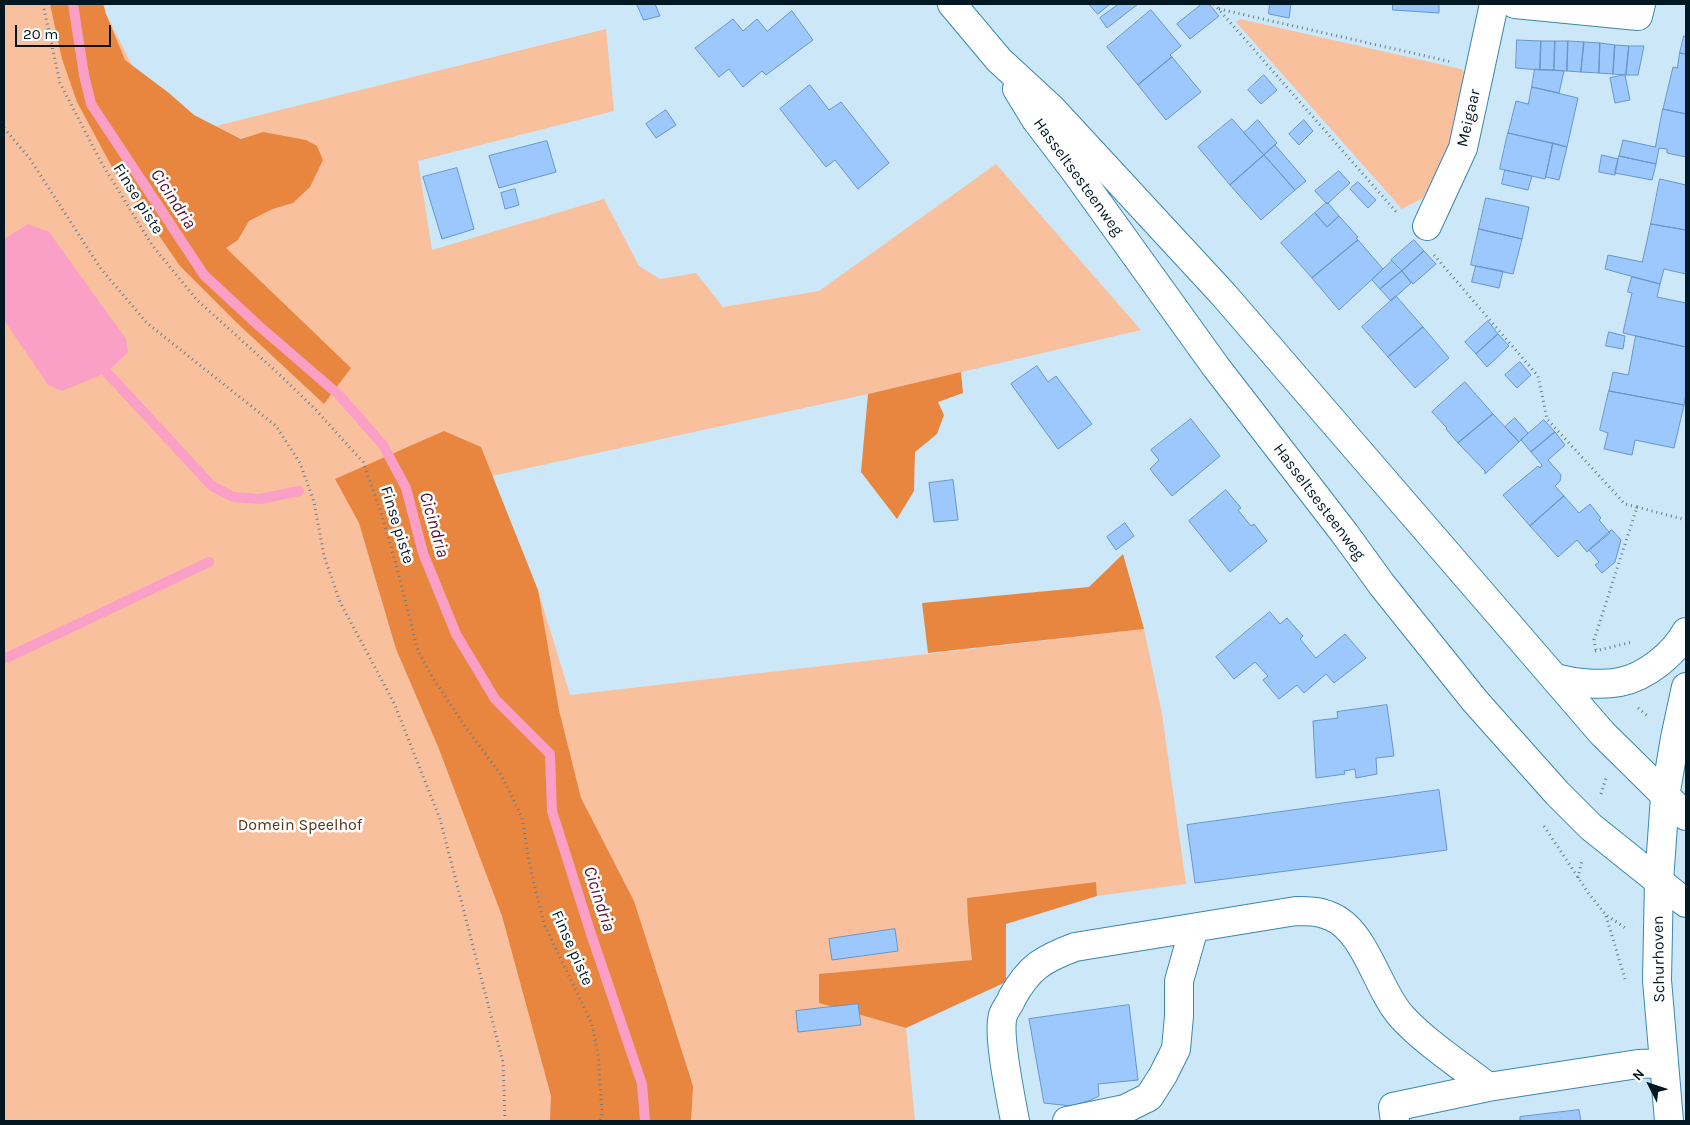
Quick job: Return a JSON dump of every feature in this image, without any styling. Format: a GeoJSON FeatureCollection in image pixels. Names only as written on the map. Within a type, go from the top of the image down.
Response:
{"type":"FeatureCollection","features":[{"type":"Feature","properties":{"kind":"main road","name":"Hasseltsesteenweg"},"geometry":{"type":"LineString","coordinates":[[952,4],[999,60],[1051,108],[1223,294],[1616,748],[1686,816]]}},
{"type":"Feature","properties":{"kind":"main road","name":"Meigaar"},"geometry":{"type":"LineString","coordinates":[[1429,238],[1463,148],[1494,4]]}},
{"type":"Feature","properties":{"kind":"main road"},"geometry":{"type":"LineString","coordinates":[[1515,4],[1638,16],[1640,4]]}},
{"type":"Feature","properties":{"kind":"main road","name":"Hasseltsesteenweg"},"geometry":{"type":"LineString","coordinates":[[999,60],[1036,120],[1216,367],[1382,585],[1475,701],[1557,793],[1591,827],[1686,903]]}},
{"type":"Feature","properties":{"kind":"main road"},"geometry":{"type":"LineString","coordinates":[[1555,678],[1574,683],[1620,682],[1643,673],[1660,661],[1681,642],[1686,632]]}},
{"type":"Feature","properties":{"kind":"main road","name":"Schurhoven"},"geometry":{"type":"LineString","coordinates":[[1669,1121],[1657,980],[1659,881],[1665,797],[1686,687]]}},
{"type":"Feature","properties":{"kind":"main road"},"geometry":{"type":"LineString","coordinates":[[1015,1121],[1002,1035],[1003,1016],[1021,981],[1031,970],[1049,957],[1075,947],[1296,911],[1313,911],[1331,916],[1341,923],[1363,948],[1381,986],[1400,1016],[1425,1040],[1488,1087]]}},
{"type":"Feature","properties":{"kind":"main road"},"geometry":{"type":"LineString","coordinates":[[1068,1121],[1126,1109],[1149,1096],[1163,1075],[1176,1049],[1179,981],[1194,928]]}},
{"type":"Feature","properties":{"kind":"main road"},"geometry":{"type":"LineString","coordinates":[[1395,1121],[1393,1107],[1488,1087],[1638,1064],[1664,1064]]}},
{"type":"Feature","properties":{"kind":"path","name":"Finse piste"},"geometry":{"type":"LineString","coordinates":[[42,4],[60,82],[101,162],[152,245],[197,300],[315,409],[363,462],[381,512],[418,651],[433,678],[466,728],[501,775],[522,817],[530,867],[544,924],[592,1024],[598,1054],[602,1113],[600,1121]]}},
{"type":"Feature","properties":{"kind":"path"},"geometry":{"type":"LineString","coordinates":[[1214,4],[1398,214]]}},
{"type":"Feature","properties":{"kind":"path"},"geometry":{"type":"LineString","coordinates":[[1218,9],[1480,69]]}},
{"type":"Feature","properties":{"kind":"path"},"geometry":{"type":"LineString","coordinates":[[4,128],[30,159],[101,269],[147,323],[276,426],[300,463],[314,502],[324,556],[340,602],[394,704],[440,820],[503,1062],[505,1121]]}},
{"type":"Feature","properties":{"kind":"path"},"geometry":{"type":"LineString","coordinates":[[1429,238],[1538,376],[1547,419],[1625,504],[1686,520]]}},
{"type":"Feature","properties":{"kind":"path"},"geometry":{"type":"LineString","coordinates":[[1596,651],[1594,640],[1637,508]]}},
{"type":"Feature","properties":{"kind":"path"},"geometry":{"type":"LineString","coordinates":[[1589,651],[1596,651],[1637,640]]}},
{"type":"Feature","properties":{"kind":"path"},"geometry":{"type":"LineString","coordinates":[[1578,878],[1591,827],[1616,748]]}},
{"type":"Feature","properties":{"kind":"green space","name":"Domein Speelhof"},"geometry":{"type":"Polygon","coordinates":[[[4,4],[104,4],[106,14],[225,248],[238,240],[249,221],[273,209],[293,203],[263,132],[242,139],[216,126],[606,29],[614,111],[418,161],[432,250],[604,199],[639,266],[660,279],[696,273],[723,307],[819,291],[996,164],[1141,330],[868,394],[492,476],[481,447],[407,447],[538,590],[570,695],[1144,629],[1162,714],[1186,884],[1097,896],[1096,883],[968,898],[968,922],[973,960],[819,1003],[906,1028],[915,1121],[4,1121],[4,4]]]}},
{"type":"Feature","properties":{"kind":"green space"},"geometry":{"type":"Polygon","coordinates":[[[1240,19],[1461,69],[1469,77],[1454,142],[1423,198],[1402,209],[1236,22],[1240,19]]]}},
{"type":"Feature","properties":{"kind":"shaded area"},"geometry":{"type":"Polygon","coordinates":[[[50,4],[103,4],[125,60],[169,93],[194,115],[241,139],[263,132],[306,140],[317,146],[323,160],[310,187],[293,203],[273,209],[249,221],[238,240],[226,248],[351,368],[324,404],[236,322],[180,266],[113,169],[77,102],[62,59],[50,4]]]}},
{"type":"Feature","properties":{"kind":"shaded area"},"geometry":{"type":"Polygon","coordinates":[[[28,224],[49,232],[126,339],[128,352],[106,373],[62,391],[48,385],[4,320],[4,239],[28,224]]]}},
{"type":"Feature","properties":{"kind":"shaded area"},"geometry":{"type":"Polygon","coordinates":[[[961,372],[963,393],[938,402],[944,415],[937,434],[915,452],[914,491],[897,519],[861,472],[868,394],[961,372]]]}},
{"type":"Feature","properties":{"kind":"shaded area"},"geometry":{"type":"Polygon","coordinates":[[[444,431],[481,447],[538,590],[559,710],[581,798],[634,901],[693,1086],[691,1121],[550,1121],[551,1096],[502,916],[439,749],[396,649],[359,523],[335,479],[444,431]]]}},
{"type":"Feature","properties":{"kind":"shaded area"},"geometry":{"type":"Polygon","coordinates":[[[1123,554],[1144,629],[928,653],[922,603],[1089,587],[1123,554]]]}},
{"type":"Feature","properties":{"kind":"shaded area"},"geometry":{"type":"Polygon","coordinates":[[[1096,882],[1097,896],[1006,924],[1006,982],[906,1028],[819,1003],[819,974],[972,960],[967,898],[1096,882]]]}},
{"type":"Feature","properties":{"kind":"building"},"geometry":{"type":"Polygon","coordinates":[[[637,4],[655,4],[660,16],[644,20],[637,4]]]}},
{"type":"Feature","properties":{"kind":"building"},"geometry":{"type":"Polygon","coordinates":[[[1089,4],[1110,4],[1098,14],[1089,4]]]}},
{"type":"Feature","properties":{"kind":"building"},"geometry":{"type":"Polygon","coordinates":[[[1119,4],[1138,4],[1107,28],[1100,18],[1119,4]]]}},
{"type":"Feature","properties":{"kind":"building"},"geometry":{"type":"Polygon","coordinates":[[[1202,4],[1209,4],[1219,16],[1190,39],[1177,24],[1202,4]]]}},
{"type":"Feature","properties":{"kind":"building"},"geometry":{"type":"Polygon","coordinates":[[[1270,4],[1291,4],[1289,18],[1269,14],[1270,4]]]}},
{"type":"Feature","properties":{"kind":"building"},"geometry":{"type":"Polygon","coordinates":[[[1393,4],[1439,4],[1439,13],[1393,10],[1393,4]]]}},
{"type":"Feature","properties":{"kind":"building"},"geometry":{"type":"Polygon","coordinates":[[[1151,10],[1181,46],[1170,55],[1172,57],[1138,85],[1107,47],[1151,10]]]}},
{"type":"Feature","properties":{"kind":"building"},"geometry":{"type":"Polygon","coordinates":[[[792,11],[813,40],[766,75],[762,71],[743,87],[729,69],[719,77],[695,48],[733,19],[743,31],[757,19],[767,31],[792,11]]]}},
{"type":"Feature","properties":{"kind":"building"},"geometry":{"type":"Polygon","coordinates":[[[1684,36],[1686,37],[1686,54],[1680,53],[1684,36]]]}},
{"type":"Feature","properties":{"kind":"building"},"geometry":{"type":"Polygon","coordinates":[[[1517,40],[1541,41],[1540,70],[1516,68],[1517,40]]]}},
{"type":"Feature","properties":{"kind":"building"},"geometry":{"type":"Polygon","coordinates":[[[1541,41],[1555,41],[1554,70],[1540,70],[1541,41]]]}},
{"type":"Feature","properties":{"kind":"building"},"geometry":{"type":"Polygon","coordinates":[[[1555,41],[1568,41],[1567,71],[1554,70],[1555,41]]]}},
{"type":"Feature","properties":{"kind":"building"},"geometry":{"type":"Polygon","coordinates":[[[1568,41],[1584,42],[1581,72],[1567,71],[1568,41]]]}},
{"type":"Feature","properties":{"kind":"building"},"geometry":{"type":"Polygon","coordinates":[[[1584,42],[1600,43],[1599,73],[1581,72],[1584,42]]]}},
{"type":"Feature","properties":{"kind":"building"},"geometry":{"type":"Polygon","coordinates":[[[1600,43],[1615,45],[1613,74],[1599,73],[1600,43]]]}},
{"type":"Feature","properties":{"kind":"building"},"geometry":{"type":"Polygon","coordinates":[[[1615,45],[1629,46],[1626,75],[1613,74],[1615,45]]]}},
{"type":"Feature","properties":{"kind":"building"},"geometry":{"type":"Polygon","coordinates":[[[1629,46],[1644,46],[1638,75],[1626,75],[1629,46]]]}},
{"type":"Feature","properties":{"kind":"building"},"geometry":{"type":"Polygon","coordinates":[[[1680,53],[1686,54],[1686,114],[1663,109],[1673,67],[1677,68],[1680,53]]]}},
{"type":"Feature","properties":{"kind":"building"},"geometry":{"type":"Polygon","coordinates":[[[1172,57],[1201,92],[1166,120],[1138,85],[1172,57]]]}},
{"type":"Feature","properties":{"kind":"building"},"geometry":{"type":"Polygon","coordinates":[[[1535,69],[1564,71],[1559,93],[1532,87],[1535,69]]]}},
{"type":"Feature","properties":{"kind":"building"},"geometry":{"type":"Polygon","coordinates":[[[1264,75],[1277,90],[1261,104],[1248,90],[1264,75]]]}},
{"type":"Feature","properties":{"kind":"building"},"geometry":{"type":"Polygon","coordinates":[[[1625,75],[1630,100],[1615,103],[1610,78],[1625,75]]]}},
{"type":"Feature","properties":{"kind":"building"},"geometry":{"type":"Polygon","coordinates":[[[810,85],[829,110],[841,102],[889,163],[858,189],[835,160],[826,167],[780,109],[810,85]]]}},
{"type":"Feature","properties":{"kind":"building"},"geometry":{"type":"Polygon","coordinates":[[[1532,87],[1578,98],[1567,147],[1508,133],[1516,101],[1528,104],[1532,87]]]}},
{"type":"Feature","properties":{"kind":"building"},"geometry":{"type":"Polygon","coordinates":[[[1663,109],[1686,114],[1686,157],[1667,153],[1667,149],[1659,148],[1656,164],[1619,156],[1623,140],[1655,147],[1663,109]]]}},
{"type":"Feature","properties":{"kind":"building"},"geometry":{"type":"Polygon","coordinates":[[[666,110],[676,125],[656,138],[646,124],[666,110]]]}},
{"type":"Feature","properties":{"kind":"building"},"geometry":{"type":"Polygon","coordinates":[[[1232,119],[1264,155],[1230,185],[1198,147],[1232,119]]]}},
{"type":"Feature","properties":{"kind":"building"},"geometry":{"type":"Polygon","coordinates":[[[1258,120],[1277,143],[1264,155],[1244,133],[1258,120]]]}},
{"type":"Feature","properties":{"kind":"building"},"geometry":{"type":"Polygon","coordinates":[[[1304,120],[1313,131],[1299,145],[1289,134],[1304,120]]]}},
{"type":"Feature","properties":{"kind":"building"},"geometry":{"type":"Polygon","coordinates":[[[1508,133],[1553,143],[1545,179],[1500,169],[1508,133]]]}},
{"type":"Feature","properties":{"kind":"building"},"geometry":{"type":"Polygon","coordinates":[[[547,141],[556,172],[499,188],[489,156],[547,141]]]}},
{"type":"Feature","properties":{"kind":"building"},"geometry":{"type":"Polygon","coordinates":[[[1553,143],[1567,147],[1559,180],[1546,177],[1553,143]]]}},
{"type":"Feature","properties":{"kind":"building"},"geometry":{"type":"Polygon","coordinates":[[[1275,145],[1306,181],[1295,190],[1264,155],[1275,145]]]}},
{"type":"Feature","properties":{"kind":"building"},"geometry":{"type":"Polygon","coordinates":[[[1264,155],[1295,190],[1261,220],[1230,185],[1264,155]]]}},
{"type":"Feature","properties":{"kind":"building"},"geometry":{"type":"Polygon","coordinates":[[[1602,155],[1618,159],[1615,175],[1599,172],[1602,155]]]}},
{"type":"Feature","properties":{"kind":"building"},"geometry":{"type":"Polygon","coordinates":[[[1619,156],[1656,164],[1652,180],[1615,173],[1619,156]]]}},
{"type":"Feature","properties":{"kind":"building"},"geometry":{"type":"Polygon","coordinates":[[[457,168],[474,229],[442,239],[423,177],[457,168]]]}},
{"type":"Feature","properties":{"kind":"building"},"geometry":{"type":"Polygon","coordinates":[[[1505,170],[1532,176],[1528,190],[1502,184],[1505,170]]]}},
{"type":"Feature","properties":{"kind":"building"},"geometry":{"type":"Polygon","coordinates":[[[1339,171],[1350,183],[1327,204],[1315,191],[1339,171]]]}},
{"type":"Feature","properties":{"kind":"building"},"geometry":{"type":"Polygon","coordinates":[[[1660,179],[1686,185],[1686,230],[1651,224],[1660,179]]]}},
{"type":"Feature","properties":{"kind":"building"},"geometry":{"type":"Polygon","coordinates":[[[1358,182],[1376,200],[1368,208],[1350,189],[1358,182]]]}},
{"type":"Feature","properties":{"kind":"building"},"geometry":{"type":"Polygon","coordinates":[[[515,189],[519,205],[505,209],[501,193],[515,189]]]}},
{"type":"Feature","properties":{"kind":"building"},"geometry":{"type":"Polygon","coordinates":[[[1486,198],[1529,207],[1522,239],[1479,229],[1486,198]]]}},
{"type":"Feature","properties":{"kind":"building"},"geometry":{"type":"Polygon","coordinates":[[[1326,203],[1339,216],[1327,227],[1315,213],[1326,203]]]}},
{"type":"Feature","properties":{"kind":"building"},"geometry":{"type":"Polygon","coordinates":[[[1315,213],[1327,227],[1339,216],[1358,237],[1356,238],[1358,240],[1312,278],[1281,243],[1315,213]]]}},
{"type":"Feature","properties":{"kind":"building"},"geometry":{"type":"Polygon","coordinates":[[[1651,224],[1686,230],[1686,274],[1664,269],[1660,284],[1605,269],[1608,255],[1642,262],[1651,224]]]}},
{"type":"Feature","properties":{"kind":"building"},"geometry":{"type":"Polygon","coordinates":[[[1479,229],[1522,239],[1513,274],[1471,265],[1479,229]]]}},
{"type":"Feature","properties":{"kind":"building"},"geometry":{"type":"Polygon","coordinates":[[[1358,240],[1383,269],[1339,310],[1312,278],[1358,240]]]}},
{"type":"Feature","properties":{"kind":"building"},"geometry":{"type":"Polygon","coordinates":[[[1414,240],[1424,251],[1402,271],[1391,260],[1414,240]]]}},
{"type":"Feature","properties":{"kind":"building"},"geometry":{"type":"Polygon","coordinates":[[[1424,251],[1436,264],[1413,284],[1402,271],[1424,251]]]}},
{"type":"Feature","properties":{"kind":"building"},"geometry":{"type":"Polygon","coordinates":[[[1392,261],[1402,271],[1380,289],[1372,280],[1392,261]]]}},
{"type":"Feature","properties":{"kind":"building"},"geometry":{"type":"Polygon","coordinates":[[[1476,266],[1503,271],[1499,288],[1472,282],[1476,266]]]}},
{"type":"Feature","properties":{"kind":"building"},"geometry":{"type":"Polygon","coordinates":[[[1402,271],[1411,283],[1391,301],[1380,289],[1402,271]]]}},
{"type":"Feature","properties":{"kind":"building"},"geometry":{"type":"Polygon","coordinates":[[[1632,277],[1660,284],[1657,297],[1686,303],[1686,347],[1623,333],[1632,293],[1628,292],[1632,277]]]}},
{"type":"Feature","properties":{"kind":"building"},"geometry":{"type":"Polygon","coordinates":[[[1396,296],[1423,327],[1388,357],[1362,327],[1396,296]]]}},
{"type":"Feature","properties":{"kind":"building"},"geometry":{"type":"Polygon","coordinates":[[[1488,321],[1498,334],[1476,354],[1465,342],[1488,321]]]}},
{"type":"Feature","properties":{"kind":"building"},"geometry":{"type":"Polygon","coordinates":[[[1423,327],[1449,358],[1415,388],[1388,357],[1423,327]]]}},
{"type":"Feature","properties":{"kind":"building"},"geometry":{"type":"Polygon","coordinates":[[[1609,332],[1625,336],[1623,349],[1606,346],[1609,332]]]}},
{"type":"Feature","properties":{"kind":"building"},"geometry":{"type":"Polygon","coordinates":[[[1498,334],[1509,346],[1487,367],[1476,354],[1498,334]]]}},
{"type":"Feature","properties":{"kind":"building"},"geometry":{"type":"Polygon","coordinates":[[[1636,336],[1686,347],[1686,394],[1684,405],[1609,391],[1613,372],[1628,375],[1636,336]]]}},
{"type":"Feature","properties":{"kind":"building"},"geometry":{"type":"Polygon","coordinates":[[[1520,362],[1531,375],[1517,388],[1505,375],[1520,362]]]}},
{"type":"Feature","properties":{"kind":"building"},"geometry":{"type":"Polygon","coordinates":[[[1037,366],[1048,382],[1056,376],[1092,424],[1058,449],[1011,384],[1037,366]]]}},
{"type":"Feature","properties":{"kind":"building"},"geometry":{"type":"Polygon","coordinates":[[[1465,382],[1493,414],[1458,443],[1432,412],[1465,382]]]}},
{"type":"Feature","properties":{"kind":"building"},"geometry":{"type":"Polygon","coordinates":[[[1609,391],[1684,405],[1674,448],[1635,440],[1632,455],[1604,449],[1608,433],[1600,430],[1609,391]]]}},
{"type":"Feature","properties":{"kind":"building"},"geometry":{"type":"Polygon","coordinates":[[[1493,414],[1519,442],[1485,474],[1485,471],[1458,443],[1493,414]]]}},
{"type":"Feature","properties":{"kind":"building"},"geometry":{"type":"Polygon","coordinates":[[[1515,418],[1528,433],[1519,442],[1505,427],[1515,418]]]}},
{"type":"Feature","properties":{"kind":"building"},"geometry":{"type":"Polygon","coordinates":[[[1191,419],[1220,456],[1172,496],[1150,469],[1159,460],[1151,450],[1191,419]]]}},
{"type":"Feature","properties":{"kind":"building"},"geometry":{"type":"Polygon","coordinates":[[[1544,420],[1555,432],[1531,452],[1521,440],[1544,420]]]}},
{"type":"Feature","properties":{"kind":"building"},"geometry":{"type":"Polygon","coordinates":[[[1555,432],[1565,445],[1548,460],[1561,475],[1560,481],[1555,486],[1564,496],[1530,526],[1503,495],[1538,466],[1540,468],[1542,465],[1531,452],[1555,432]]]}},
{"type":"Feature","properties":{"kind":"building"},"geometry":{"type":"Polygon","coordinates":[[[953,480],[958,520],[934,522],[929,483],[953,480]]]}},
{"type":"Feature","properties":{"kind":"building"},"geometry":{"type":"Polygon","coordinates":[[[1226,490],[1241,508],[1238,510],[1251,526],[1254,524],[1267,541],[1230,572],[1189,521],[1226,490]]]}},
{"type":"Feature","properties":{"kind":"building"},"geometry":{"type":"Polygon","coordinates":[[[1564,496],[1579,513],[1590,504],[1601,518],[1599,520],[1610,533],[1587,552],[1577,540],[1558,557],[1530,526],[1564,496]]]}},
{"type":"Feature","properties":{"kind":"building"},"geometry":{"type":"Polygon","coordinates":[[[1125,523],[1134,536],[1116,550],[1107,537],[1125,523]]]}},
{"type":"Feature","properties":{"kind":"building"},"geometry":{"type":"Polygon","coordinates":[[[1612,530],[1621,540],[1615,562],[1602,573],[1595,565],[1599,562],[1589,550],[1612,530]]]}},
{"type":"Feature","properties":{"kind":"building"},"geometry":{"type":"Polygon","coordinates":[[[1270,612],[1280,624],[1287,618],[1303,636],[1300,639],[1316,658],[1345,634],[1366,658],[1334,683],[1326,674],[1304,693],[1297,685],[1279,699],[1263,680],[1268,676],[1255,662],[1234,679],[1216,657],[1270,612]]]}},
{"type":"Feature","properties":{"kind":"building"},"geometry":{"type":"Polygon","coordinates":[[[1387,705],[1394,756],[1376,758],[1377,774],[1356,778],[1355,769],[1344,771],[1345,774],[1316,778],[1313,721],[1338,718],[1337,712],[1387,705]]]}},
{"type":"Feature","properties":{"kind":"building"},"geometry":{"type":"Polygon","coordinates":[[[1439,790],[1447,850],[1195,883],[1187,825],[1439,790]]]}},
{"type":"Feature","properties":{"kind":"building"},"geometry":{"type":"Polygon","coordinates":[[[895,929],[898,951],[832,960],[829,939],[895,929]]]}},
{"type":"Feature","properties":{"kind":"building"},"geometry":{"type":"Polygon","coordinates":[[[858,1004],[861,1025],[798,1032],[796,1011],[858,1004]]]}},
{"type":"Feature","properties":{"kind":"building"},"geometry":{"type":"Polygon","coordinates":[[[1129,1005],[1138,1080],[1098,1084],[1099,1096],[1071,1106],[1044,1103],[1029,1019],[1129,1005]]]}},
{"type":"Feature","properties":{"kind":"building"},"geometry":{"type":"Polygon","coordinates":[[[1579,1110],[1581,1121],[1520,1121],[1520,1117],[1579,1110]]]}},
{"type":"Feature","properties":{"kind":"waterway","name":"Cicindria"},"geometry":{"type":"LineString","coordinates":[[73,4],[84,75],[91,104],[204,275],[259,326],[339,395],[383,445],[406,488],[423,553],[456,634],[495,699],[550,754],[552,811],[642,1084],[645,1121]]}},
{"type":"Feature","properties":{"kind":"waterway"},"geometry":{"type":"LineString","coordinates":[[97,362],[212,486],[233,497],[260,499],[299,491]]}},
{"type":"Feature","properties":{"kind":"waterway"},"geometry":{"type":"LineString","coordinates":[[4,659],[209,562]]}}]}
